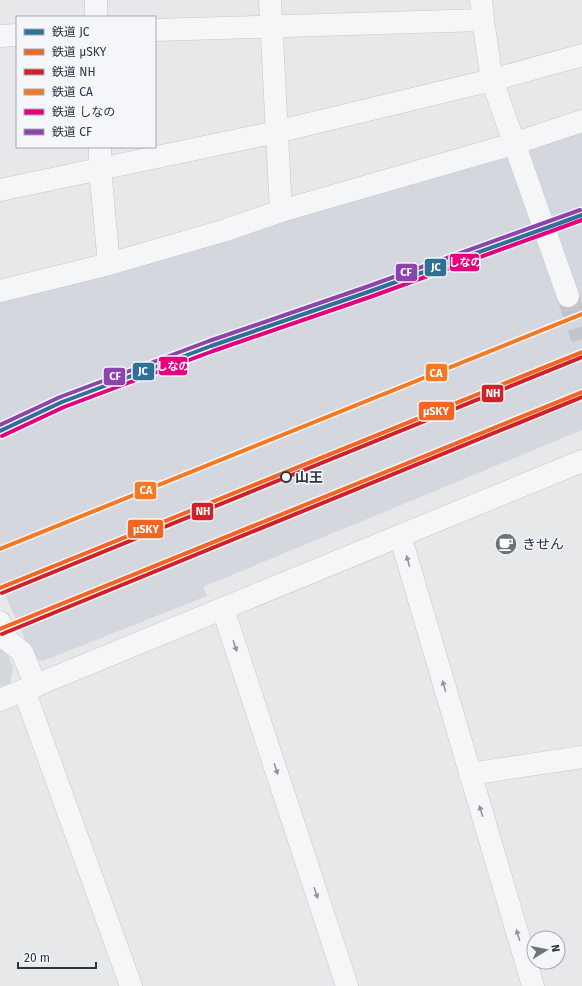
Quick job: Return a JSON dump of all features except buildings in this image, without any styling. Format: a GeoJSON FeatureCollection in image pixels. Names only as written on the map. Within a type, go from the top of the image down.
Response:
{"type":"FeatureCollection","features":[{"type":"Feature","properties":{"kind":"street"},"geometry":{"type":"LineString","coordinates":[[96,0],[96,16]]}},
{"type":"Feature","properties":{"kind":"street"},"geometry":{"type":"LineString","coordinates":[[270,0],[281,211]]}},
{"type":"Feature","properties":{"kind":"street"},"geometry":{"type":"LineString","coordinates":[[156,30],[271,26],[482,10],[492,80],[513,144],[568,296]]}},
{"type":"Feature","properties":{"kind":"street"},"geometry":{"type":"LineString","coordinates":[[0,36],[16,35]]}},
{"type":"Feature","properties":{"kind":"street"},"geometry":{"type":"LineString","coordinates":[[0,190],[276,132],[492,80],[582,55]]}},
{"type":"Feature","properties":{"kind":"street"},"geometry":{"type":"LineString","coordinates":[[0,291],[109,264],[226,230],[281,211],[513,144],[582,121]]}},
{"type":"Feature","properties":{"kind":"street"},"geometry":{"type":"LineString","coordinates":[[100,148],[100,169],[109,264]]}},
{"type":"Feature","properties":{"kind":"street"},"geometry":{"type":"LineString","coordinates":[[0,700],[582,461]]}},
{"type":"Feature","properties":{"kind":"street"},"geometry":{"type":"LineString","coordinates":[[400,535],[533,986]]}},
{"type":"Feature","properties":{"kind":"street"},"geometry":{"type":"LineString","coordinates":[[223,609],[347,986]]}},
{"type":"Feature","properties":{"kind":"street"},"geometry":{"type":"LineString","coordinates":[[0,622],[7,640],[22,652],[30,688],[131,986]]}},
{"type":"Feature","properties":{"kind":"street"},"geometry":{"type":"LineString","coordinates":[[470,774],[582,756]]}},
{"type":"Feature","properties":{"kind":"shaded area"},"geometry":{"type":"Polygon","coordinates":[[[582,125],[582,430],[203,587],[207,596],[43,661],[34,659],[0,584],[0,298],[501,151],[504,159],[528,150],[582,125]]]}},
{"type":"Feature","properties":{"kind":"shaded area"},"geometry":{"type":"Polygon","coordinates":[[[0,636],[13,667],[10,684],[0,686],[0,636]]]}},
{"type":"Feature","properties":{"kind":"tunnel"},"geometry":{"type":"LineString","coordinates":[[568,296],[582,339]]}},
{"type":"Feature","properties":{"kind":"rail line","name":"CF"},"geometry":{"type":"LineString","coordinates":[[0,425],[60,397],[209,341],[366,287],[580,210]]}},
{"type":"Feature","properties":{"kind":"rail line","name":"JC"},"geometry":{"type":"LineString","coordinates":[[0,431],[62,402],[211,346],[368,292],[582,215]]}},
{"type":"Feature","properties":{"kind":"rail line","name":"しなの"},"geometry":{"type":"LineString","coordinates":[[2,436],[64,407],[213,351],[370,297],[582,220]]}},
{"type":"Feature","properties":{"kind":"rail line","name":"CA"},"geometry":{"type":"LineString","coordinates":[[0,549],[582,314]]}},
{"type":"Feature","properties":{"kind":"rail line","name":"μSKY"},"geometry":{"type":"LineString","coordinates":[[0,588],[582,352]]}},
{"type":"Feature","properties":{"kind":"rail line","name":"NH"},"geometry":{"type":"LineString","coordinates":[[2,593],[582,357]]}},
{"type":"Feature","properties":{"kind":"rail line","name":"μSKY"},"geometry":{"type":"LineString","coordinates":[[0,629],[582,392]]}},
{"type":"Feature","properties":{"kind":"rail line","name":"NH"},"geometry":{"type":"LineString","coordinates":[[2,634],[582,397]]}},
{"type":"Feature","properties":{"kind":"place","name":"山王"},"geometry":{"type":"Point","coordinates":[286,477]}},
{"type":"Feature","properties":{"kind":"place","name":"きせん"},"geometry":{"type":"Point","coordinates":[506,544]}}]}
